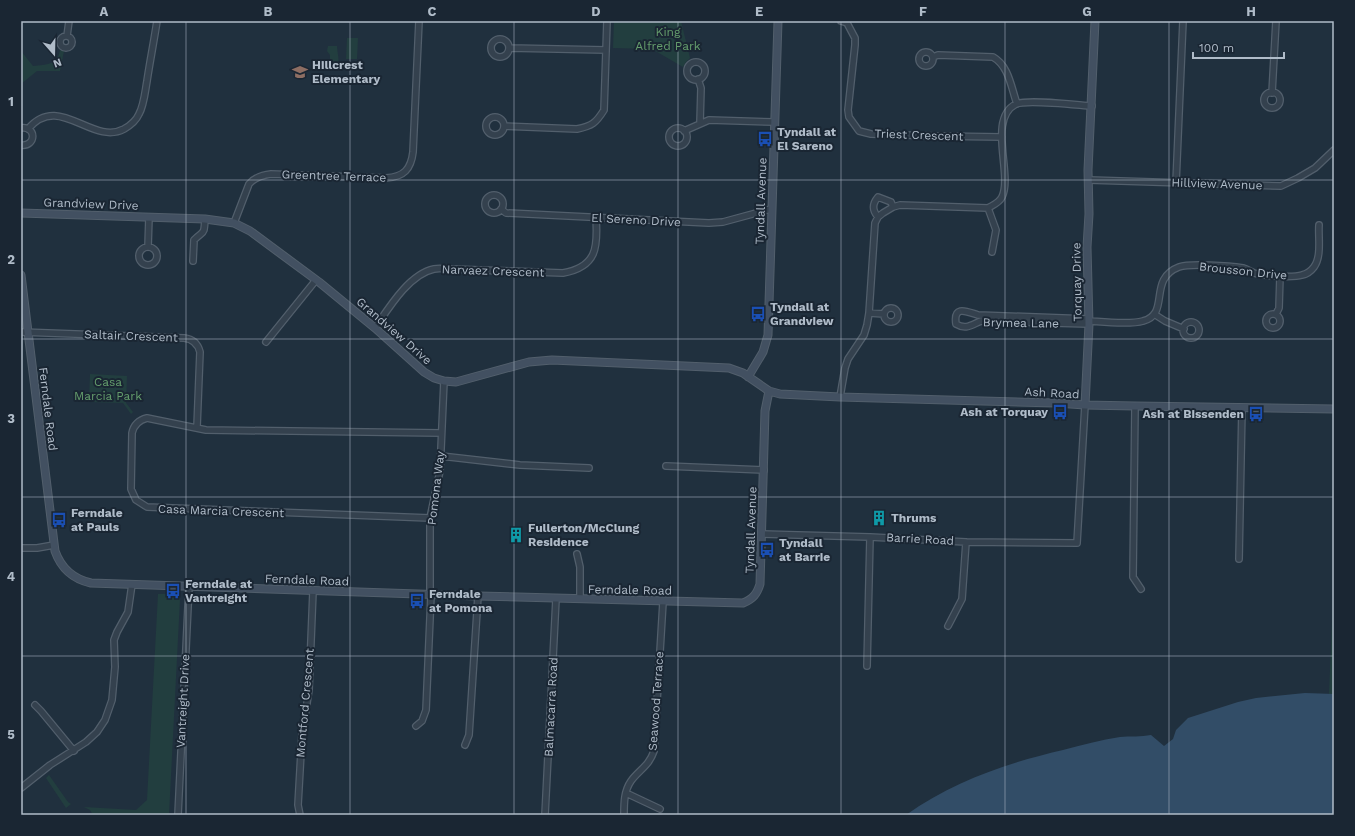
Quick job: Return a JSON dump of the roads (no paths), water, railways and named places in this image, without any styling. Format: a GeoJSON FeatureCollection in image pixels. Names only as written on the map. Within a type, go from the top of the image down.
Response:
{"type":"FeatureCollection","features":[{"type":"Feature","properties":{"kind":"street"},"geometry":{"type":"LineString","coordinates":[[67,36],[70,21]]}},
{"type":"Feature","properties":{"kind":"street"},"geometry":{"type":"LineString","coordinates":[[28,128],[33,122],[40,118],[56,116],[74,120],[97,131],[106,133],[122,130],[130,126],[136,120],[142,105],[158,21]]}},
{"type":"Feature","properties":{"kind":"street","name":"Greentree Terrace"},"geometry":{"type":"LineString","coordinates":[[234,223],[249,184],[253,179],[259,176],[271,174],[386,178],[400,175],[409,168],[412,163],[413,152],[419,21]]}},
{"type":"Feature","properties":{"kind":"street"},"geometry":{"type":"LineString","coordinates":[[504,126],[577,129],[598,121],[604,110],[607,21]]}},
{"type":"Feature","properties":{"kind":"street","name":"Tyndall Avenue"},"geometry":{"type":"LineString","coordinates":[[748,377],[760,358],[767,341],[778,21]]}},
{"type":"Feature","properties":{"kind":"street","name":"Torquay Drive"},"geometry":{"type":"LineString","coordinates":[[1078,543],[1089,321],[1087,248],[1095,21]]}},
{"type":"Feature","properties":{"kind":"street"},"geometry":{"type":"LineString","coordinates":[[1176,183],[1183,21]]}},
{"type":"Feature","properties":{"kind":"street"},"geometry":{"type":"LineString","coordinates":[[1272,93],[1276,21]]}},
{"type":"Feature","properties":{"kind":"street","name":"Triest Crescent"},"geometry":{"type":"LineString","coordinates":[[846,22],[854,38],[855,45],[848,110],[850,117],[859,131],[871,134],[1002,137]]}},
{"type":"Feature","properties":{"kind":"street"},"geometry":{"type":"LineString","coordinates":[[510,48],[606,50]]}},
{"type":"Feature","properties":{"kind":"street"},"geometry":{"type":"LineString","coordinates":[[933,57],[993,57],[1006,69],[1016,104]]}},
{"type":"Feature","properties":{"kind":"street"},"geometry":{"type":"LineString","coordinates":[[698,79],[701,88],[700,123]]}},
{"type":"Feature","properties":{"kind":"street"},"geometry":{"type":"LineString","coordinates":[[840,397],[845,368],[848,360],[864,335],[869,313],[873,239],[875,223],[878,217],[893,207],[900,205],[988,208],[998,202],[1003,193],[1004,178],[1002,137],[1004,117],[1010,109],[1016,104],[1028,102],[1092,106]]}},
{"type":"Feature","properties":{"kind":"street"},"geometry":{"type":"LineString","coordinates":[[684,131],[709,120],[774,122]]}},
{"type":"Feature","properties":{"kind":"street"},"geometry":{"type":"LineString","coordinates":[[21,128],[28,128]]}},
{"type":"Feature","properties":{"kind":"street"},"geometry":{"type":"LineString","coordinates":[[21,145],[29,144],[32,139],[32,133],[28,128]]}},
{"type":"Feature","properties":{"kind":"street","name":"Hillview Avenue"},"geometry":{"type":"LineString","coordinates":[[1089,180],[1281,186],[1315,168],[1334,150]]}},
{"type":"Feature","properties":{"kind":"street"},"geometry":{"type":"LineString","coordinates":[[878,217],[874,212],[873,206],[878,197],[890,202],[893,207]]}},
{"type":"Feature","properties":{"kind":"street"},"geometry":{"type":"LineString","coordinates":[[988,208],[996,230],[992,252]]}},
{"type":"Feature","properties":{"kind":"street","name":"El Sereno Drive"},"geometry":{"type":"LineString","coordinates":[[501,210],[506,213],[716,222],[772,209]]}},
{"type":"Feature","properties":{"kind":"street","name":"Grandview Drive"},"geometry":{"type":"LineString","coordinates":[[21,213],[205,219],[234,223],[250,231],[316,280],[375,328],[424,372],[434,378],[444,381],[462,381],[520,364],[545,360],[729,368],[748,377],[769,391]]}},
{"type":"Feature","properties":{"kind":"street"},"geometry":{"type":"LineString","coordinates":[[148,217],[148,247]]}},
{"type":"Feature","properties":{"kind":"street","name":"Narvaez Crescent"},"geometry":{"type":"LineString","coordinates":[[375,328],[392,303],[407,287],[419,276],[434,269],[563,273],[580,268],[590,260],[594,252],[597,239],[596,218]]}},
{"type":"Feature","properties":{"kind":"street"},"geometry":{"type":"LineString","coordinates":[[193,261],[194,240],[205,231],[205,219]]}},
{"type":"Feature","properties":{"kind":"street","name":"Brousson Drive"},"geometry":{"type":"LineString","coordinates":[[1154,314],[1159,305],[1164,278],[1172,271],[1180,267],[1192,265],[1244,268],[1260,274],[1280,276],[1297,276],[1309,272],[1315,266],[1318,256],[1320,225]]}},
{"type":"Feature","properties":{"kind":"street","name":"Ferndale Road"},"geometry":{"type":"LineString","coordinates":[[21,275],[24,332],[54,545],[62,566],[75,577],[91,583],[556,599],[736,603],[747,601],[753,597]]}},
{"type":"Feature","properties":{"kind":"street"},"geometry":{"type":"LineString","coordinates":[[1276,314],[1279,308],[1280,276]]}},
{"type":"Feature","properties":{"kind":"street"},"geometry":{"type":"LineString","coordinates":[[266,342],[316,280]]}},
{"type":"Feature","properties":{"kind":"street","name":"Brymea Lane"},"geometry":{"type":"LineString","coordinates":[[961,310],[967,310],[978,315],[1089,321],[981,321],[967,327],[962,327],[956,324],[955,318],[961,310]]}},
{"type":"Feature","properties":{"kind":"street"},"geometry":{"type":"LineString","coordinates":[[869,313],[884,314]]}},
{"type":"Feature","properties":{"kind":"street"},"geometry":{"type":"LineString","coordinates":[[1089,321],[1134,323],[1145,321],[1154,314],[1165,321],[1184,329]]}},
{"type":"Feature","properties":{"kind":"street","name":"Saltair Crescent"},"geometry":{"type":"LineString","coordinates":[[24,332],[184,338],[191,340],[196,344],[200,352],[197,427]]}},
{"type":"Feature","properties":{"kind":"street","name":"Pomona Way"},"geometry":{"type":"LineString","coordinates":[[416,726],[422,721],[426,710],[430,595],[430,518],[441,456],[444,381]]}},
{"type":"Feature","properties":{"kind":"street","name":"Tyndall Avenue"},"geometry":{"type":"LineString","coordinates":[[753,597],[758,591],[760,584],[765,411],[769,391]]}},
{"type":"Feature","properties":{"kind":"street","name":"Ash Road"},"geometry":{"type":"LineString","coordinates":[[769,391],[780,394],[840,397],[1085,405],[1334,409]]}},
{"type":"Feature","properties":{"kind":"street"},"geometry":{"type":"LineString","coordinates":[[1135,406],[1133,577],[1141,589]]}},
{"type":"Feature","properties":{"kind":"street"},"geometry":{"type":"LineString","coordinates":[[1239,559],[1242,408]]}},
{"type":"Feature","properties":{"kind":"street","name":"Casa Marcia Crescent"},"geometry":{"type":"LineString","coordinates":[[430,518],[151,508],[139,503],[133,496],[131,486],[132,433],[135,425],[141,420],[150,418],[206,430],[441,433]]}},
{"type":"Feature","properties":{"kind":"street"},"geometry":{"type":"LineString","coordinates":[[441,456],[520,465],[589,468]]}},
{"type":"Feature","properties":{"kind":"street"},"geometry":{"type":"LineString","coordinates":[[666,466],[764,470]]}},
{"type":"Feature","properties":{"kind":"street","name":"Barrie Road"},"geometry":{"type":"LineString","coordinates":[[762,534],[870,537],[966,542],[1078,543]]}},
{"type":"Feature","properties":{"kind":"street"},"geometry":{"type":"LineString","coordinates":[[867,666],[870,537]]}},
{"type":"Feature","properties":{"kind":"street"},"geometry":{"type":"LineString","coordinates":[[948,626],[962,599],[966,542]]}},
{"type":"Feature","properties":{"kind":"street"},"geometry":{"type":"LineString","coordinates":[[21,548],[37,548],[54,545]]}},
{"type":"Feature","properties":{"kind":"street"},"geometry":{"type":"LineString","coordinates":[[577,554],[580,567],[580,599]]}},
{"type":"Feature","properties":{"kind":"street"},"geometry":{"type":"LineString","coordinates":[[21,788],[50,764],[86,742],[97,732],[105,720],[110,707],[115,667],[114,640],[128,612],[132,584]]}},
{"type":"Feature","properties":{"kind":"street","name":"Vantreight Drive"},"geometry":{"type":"LineString","coordinates":[[178,815],[190,586]]}},
{"type":"Feature","properties":{"kind":"street","name":"Montford Crescent"},"geometry":{"type":"LineString","coordinates":[[300,815],[298,804],[302,735],[308,690],[313,591]]}},
{"type":"Feature","properties":{"kind":"street"},"geometry":{"type":"LineString","coordinates":[[465,745],[469,735],[478,596]]}},
{"type":"Feature","properties":{"kind":"street","name":"Balmacarra Road"},"geometry":{"type":"LineString","coordinates":[[545,815],[556,599]]}},
{"type":"Feature","properties":{"kind":"street","name":"Seawood Terrace"},"geometry":{"type":"LineString","coordinates":[[624,815],[626,793],[632,780],[650,760],[654,751],[663,602]]}},
{"type":"Feature","properties":{"kind":"street"},"geometry":{"type":"LineString","coordinates":[[35,705],[74,750]]}},
{"type":"Feature","properties":{"kind":"street"},"geometry":{"type":"LineString","coordinates":[[626,793],[660,809]]}},
{"type":"Feature","properties":{"kind":"water"},"geometry":{"type":"Polygon","coordinates":[[[1305,693],[1334,694],[1334,815],[906,815],[943,792],[1001,767],[1042,755],[1120,737],[1151,735],[1164,746],[1173,739],[1176,730],[1188,718],[1238,702],[1256,698],[1305,693]]]}},
{"type":"Feature","properties":{"kind":"place","name":"Hillcrest Elementary"},"geometry":{"type":"Point","coordinates":[300,72]}},
{"type":"Feature","properties":{"kind":"place","name":"Tyndall at El Sareno"},"geometry":{"type":"Point","coordinates":[765,139]}},
{"type":"Feature","properties":{"kind":"place","name":"Tyndall at Grandview"},"geometry":{"type":"Point","coordinates":[758,314]}},
{"type":"Feature","properties":{"kind":"place","name":"Ash at Torquay"},"geometry":{"type":"Point","coordinates":[1060,412]}},
{"type":"Feature","properties":{"kind":"place","name":"Ash at Bissenden"},"geometry":{"type":"Point","coordinates":[1256,414]}},
{"type":"Feature","properties":{"kind":"place","name":"Thrums"},"geometry":{"type":"Point","coordinates":[879,518]}},
{"type":"Feature","properties":{"kind":"place","name":"Ferndale at Pauls"},"geometry":{"type":"Point","coordinates":[59,520]}},
{"type":"Feature","properties":{"kind":"place","name":"Fullerton/McClung Residence"},"geometry":{"type":"Point","coordinates":[516,535]}},
{"type":"Feature","properties":{"kind":"place","name":"Tyndall at Barrie"},"geometry":{"type":"Point","coordinates":[767,550]}},
{"type":"Feature","properties":{"kind":"place","name":"Ferndale at Vantreight"},"geometry":{"type":"Point","coordinates":[173,591]}},
{"type":"Feature","properties":{"kind":"place","name":"Ferndale at Pomona"},"geometry":{"type":"Point","coordinates":[417,601]}},
{"type":"Feature","properties":{"kind":"park label","name":"King Alfred Park"},"geometry":{"type":"Point","coordinates":[668,39]}},
{"type":"Feature","properties":{"kind":"park label","name":"Casa Marcia Park"},"geometry":{"type":"Point","coordinates":[108,389]}}]}
